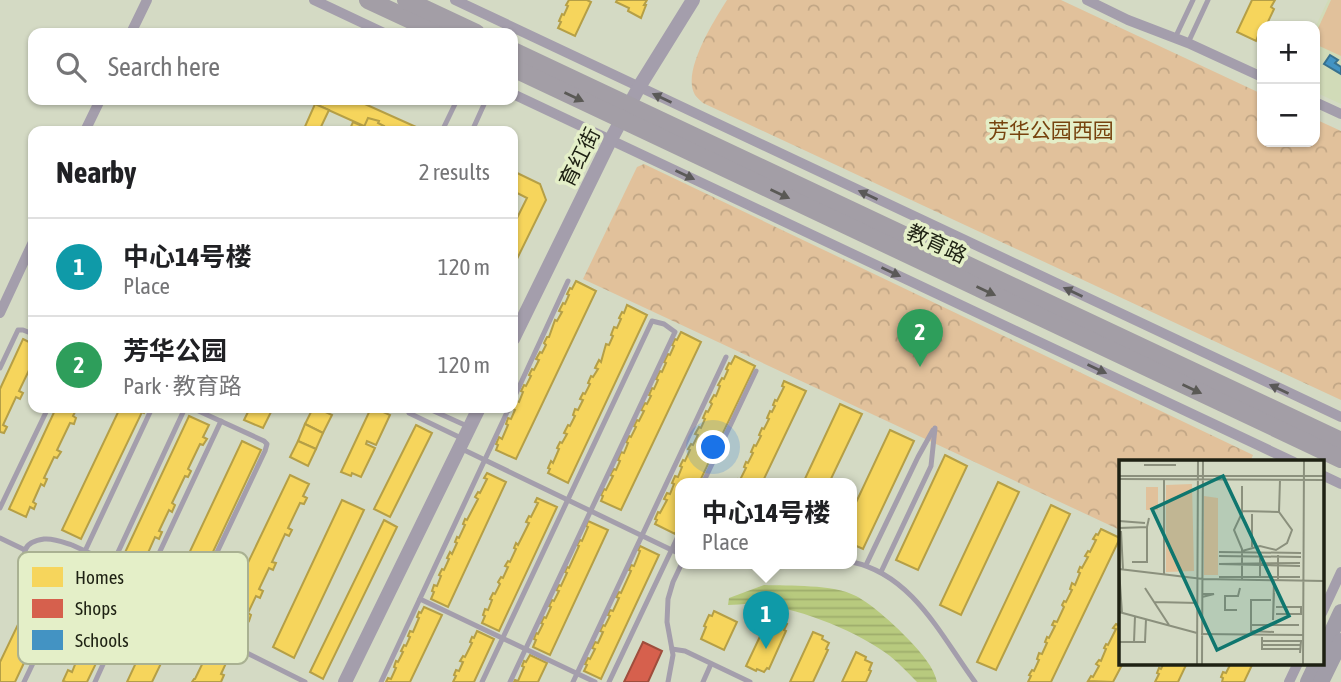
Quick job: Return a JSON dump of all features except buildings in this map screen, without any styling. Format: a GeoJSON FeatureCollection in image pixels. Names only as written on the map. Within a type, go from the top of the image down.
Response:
{"type":"FeatureCollection","features":[{"type":"Feature","properties":{"kind":"main road"},"geometry":{"type":"LineString","coordinates":[[369,0],[441,25]]}},
{"type":"Feature","properties":{"kind":"main road"},"geometry":{"type":"LineString","coordinates":[[406,0],[441,25]]}},
{"type":"Feature","properties":{"kind":"main road","name":"教育路"},"geometry":{"type":"LineString","coordinates":[[518,54],[625,112],[1341,459]]}},
{"type":"Feature","properties":{"kind":"main road","name":"教育路"},"geometry":{"type":"LineString","coordinates":[[518,70],[625,112],[1341,441]]}},
{"type":"Feature","properties":{"kind":"main road"},"geometry":{"type":"LineString","coordinates":[[1324,649],[1341,612]]}},
{"type":"Feature","properties":{"kind":"main road"},"geometry":{"type":"LineString","coordinates":[[1321,682],[1341,640]]}},
{"type":"Feature","properties":{"kind":"main road"},"geometry":{"type":"LineString","coordinates":[[1308,682],[1317,664]]}},
{"type":"Feature","properties":{"kind":"street"},"geometry":{"type":"LineString","coordinates":[[133,28],[147,0]]}},
{"type":"Feature","properties":{"kind":"street"},"geometry":{"type":"LineString","coordinates":[[314,0],[373,28]]}},
{"type":"Feature","properties":{"kind":"street"},"geometry":{"type":"LineString","coordinates":[[441,25],[453,0],[513,28]]}},
{"type":"Feature","properties":{"kind":"street","name":"育红街"},"geometry":{"type":"LineString","coordinates":[[518,329],[610,140],[693,0]]}},
{"type":"Feature","properties":{"kind":"street"},"geometry":{"type":"LineString","coordinates":[[1087,0],[1257,75]]}},
{"type":"Feature","properties":{"kind":"street"},"geometry":{"type":"LineString","coordinates":[[518,30],[1341,417]]}},
{"type":"Feature","properties":{"kind":"street"},"geometry":{"type":"LineString","coordinates":[[518,96],[1292,460]]}},
{"type":"Feature","properties":{"kind":"street"},"geometry":{"type":"LineString","coordinates":[[1320,104],[1341,114]]}},
{"type":"Feature","properties":{"kind":"street"},"geometry":{"type":"LineString","coordinates":[[87,126],[98,105]]}},
{"type":"Feature","properties":{"kind":"street"},"geometry":{"type":"LineString","coordinates":[[0,313],[28,253]]}},
{"type":"Feature","properties":{"kind":"street"},"geometry":{"type":"LineString","coordinates":[[345,682],[477,413]]}},
{"type":"Feature","properties":{"kind":"street"},"geometry":{"type":"LineString","coordinates":[[1324,476],[1341,484]]}},
{"type":"Feature","properties":{"kind":"street"},"geometry":{"type":"LineString","coordinates":[[1324,609],[1341,572]]}},
{"type":"Feature","properties":{"kind":"street"},"geometry":{"type":"LineString","coordinates":[[1289,682],[1298,664]]}},
{"type":"Feature","properties":{"kind":"lane"},"geometry":{"type":"LineString","coordinates":[[1175,38],[1193,0]]}},
{"type":"Feature","properties":{"kind":"lane"},"geometry":{"type":"LineString","coordinates":[[1188,43],[1208,0]]}},
{"type":"Feature","properties":{"kind":"lane"},"geometry":{"type":"LineString","coordinates":[[444,126],[455,105]]}},
{"type":"Feature","properties":{"kind":"lane"},"geometry":{"type":"LineString","coordinates":[[474,126],[484,105]]}},
{"type":"Feature","properties":{"kind":"lane"},"geometry":{"type":"LineString","coordinates":[[518,389],[568,281]]}},
{"type":"Feature","properties":{"kind":"lane"},"geometry":{"type":"LineString","coordinates":[[482,682],[652,321],[664,324],[675,332],[510,682]]}},
{"type":"Feature","properties":{"kind":"lane"},"geometry":{"type":"LineString","coordinates":[[0,368],[18,330],[28,332]]}},
{"type":"Feature","properties":{"kind":"lane"},"geometry":{"type":"LineString","coordinates":[[573,682],[726,357]]}},
{"type":"Feature","properties":{"kind":"lane"},"geometry":{"type":"LineString","coordinates":[[705,478],[756,372]]}},
{"type":"Feature","properties":{"kind":"lane"},"geometry":{"type":"LineString","coordinates":[[0,508],[46,413]]}},
{"type":"Feature","properties":{"kind":"lane"},"geometry":{"type":"LineString","coordinates":[[0,538],[26,550],[33,542],[44,539],[55,540],[85,551],[150,413]]}},
{"type":"Feature","properties":{"kind":"lane"},"geometry":{"type":"LineString","coordinates":[[118,552],[183,413]]}},
{"type":"Feature","properties":{"kind":"lane"},"geometry":{"type":"LineString","coordinates":[[203,413],[267,444],[217,552]]}},
{"type":"Feature","properties":{"kind":"lane"},"geometry":{"type":"LineString","coordinates":[[409,413],[465,438]]}},
{"type":"Feature","properties":{"kind":"lane"},"geometry":{"type":"LineString","coordinates":[[433,413],[465,438],[485,460],[675,552]]}},
{"type":"Feature","properties":{"kind":"lane"},"geometry":{"type":"LineString","coordinates":[[381,682],[507,413]]}},
{"type":"Feature","properties":{"kind":"lane"},"geometry":{"type":"LineString","coordinates":[[159,552],[220,421]]}},
{"type":"Feature","properties":{"kind":"lane"},"geometry":{"type":"LineString","coordinates":[[866,565],[918,457],[935,428],[932,466],[881,572]]}},
{"type":"Feature","properties":{"kind":"lane"},"geometry":{"type":"LineString","coordinates":[[610,682],[675,543]]}},
{"type":"Feature","properties":{"kind":"lane"},"geometry":{"type":"LineString","coordinates":[[857,563],[881,572],[900,585],[928,615],[975,682]]}},
{"type":"Feature","properties":{"kind":"lane"},"geometry":{"type":"LineString","coordinates":[[668,682],[673,655],[667,599],[680,569]]}},
{"type":"Feature","properties":{"kind":"lane"},"geometry":{"type":"LineString","coordinates":[[420,599],[595,682]]}},
{"type":"Feature","properties":{"kind":"lane"},"geometry":{"type":"LineString","coordinates":[[672,649],[685,651],[750,682]]}},
{"type":"Feature","properties":{"kind":"lane"},"geometry":{"type":"LineString","coordinates":[[248,654],[305,682]]}},
{"type":"Feature","properties":{"kind":"lane"},"geometry":{"type":"LineString","coordinates":[[24,682],[33,664]]}},
{"type":"Feature","properties":{"kind":"lane"},"geometry":{"type":"LineString","coordinates":[[94,682],[102,664]]}},
{"type":"Feature","properties":{"kind":"lane"},"geometry":{"type":"LineString","coordinates":[[702,682],[711,664]]}},
{"type":"Feature","properties":{"kind":"shaded area"},"geometry":{"type":"Polygon","coordinates":[[[1328,0],[1341,0],[1341,104],[1320,94],[1318,21],[1328,0]]]}},
{"type":"Feature","properties":{"kind":"shaded area"},"geometry":{"type":"Polygon","coordinates":[[[764,585],[835,589],[856,596],[910,641],[923,655],[937,682],[917,682],[894,659],[877,647],[807,615],[771,606],[728,605],[729,598],[764,585]]]}},
{"type":"Feature","properties":{"kind":"green space","name":"芳华公园西园"},"geometry":{"type":"Polygon","coordinates":[[[727,0],[1061,0],[1257,92],[1257,147],[1320,147],[1320,121],[1341,131],[1341,400],[703,103],[695,95],[692,73],[701,46],[727,0]]]}},
{"type":"Feature","properties":{"kind":"green space"},"geometry":{"type":"Polygon","coordinates":[[[1331,0],[1341,0],[1341,56],[1320,46],[1320,24],[1331,0]]]}},
{"type":"Feature","properties":{"kind":"green space"},"geometry":{"type":"Polygon","coordinates":[[[644,164],[1253,455],[1251,460],[1119,460],[1119,530],[583,279],[637,167],[644,164]]]}},
{"type":"Feature","properties":{"kind":"place","name":"芳华公园"},"geometry":{"type":"Point","coordinates":[920,367]}},
{"type":"Feature","properties":{"kind":"place","name":"中心14号楼"},"geometry":{"type":"Point","coordinates":[766,649]}}]}
